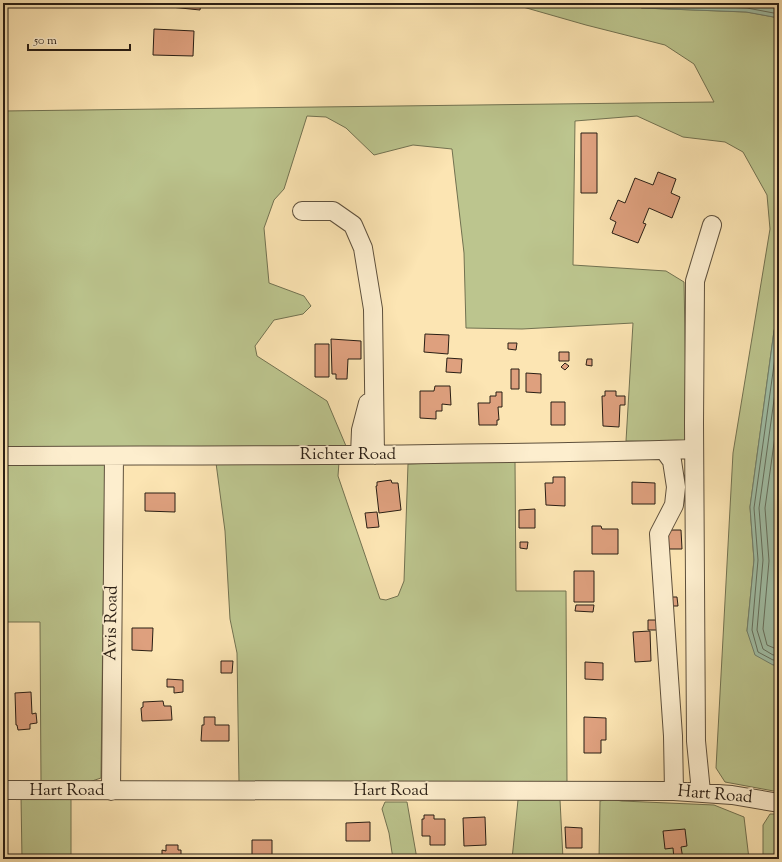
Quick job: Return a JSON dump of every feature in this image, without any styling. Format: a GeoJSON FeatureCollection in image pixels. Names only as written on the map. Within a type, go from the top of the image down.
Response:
{"type":"FeatureCollection","features":[{"type":"Feature","properties":{"kind":"street"},"geometry":{"type":"LineString","coordinates":[[302,211],[333,210],[353,225],[363,248],[373,309],[374,395],[367,455]]}},
{"type":"Feature","properties":{"kind":"street"},"geometry":{"type":"LineString","coordinates":[[701,792],[696,742],[694,449],[695,281],[712,225]]}},
{"type":"Feature","properties":{"kind":"street","name":"Richter Road"},"geometry":{"type":"LineString","coordinates":[[3,456],[581,453],[694,449]]}},
{"type":"Feature","properties":{"kind":"street"},"geometry":{"type":"LineString","coordinates":[[664,450],[672,461],[676,487],[674,505],[659,534],[673,736],[674,791]]}},
{"type":"Feature","properties":{"kind":"street","name":"Avis Road"},"geometry":{"type":"LineString","coordinates":[[111,791],[114,456]]}},
{"type":"Feature","properties":{"kind":"street","name":"Hart Road"},"geometry":{"type":"LineString","coordinates":[[3,790],[674,791],[701,792],[754,798],[779,803]]}},
{"type":"Feature","properties":{"kind":"shaded area"},"geometry":{"type":"Polygon","coordinates":[[[509,3],[627,3],[642,8],[747,12],[779,18],[779,311],[774,331],[750,507],[754,560],[747,631],[773,665],[779,663],[779,792],[725,782],[716,768],[733,453],[770,229],[767,195],[743,152],[725,142],[683,137],[637,116],[575,121],[573,265],[666,271],[684,282],[687,442],[626,441],[633,323],[522,329],[466,328],[464,253],[452,149],[413,145],[374,155],[346,128],[326,117],[307,116],[284,189],[274,200],[264,228],[269,283],[304,296],[311,306],[303,314],[274,320],[255,346],[257,356],[327,401],[346,446],[3,450],[3,111],[714,102],[694,64],[665,45],[586,25],[509,3]]]}},
{"type":"Feature","properties":{"kind":"shaded area"},"geometry":{"type":"Polygon","coordinates":[[[3,460],[105,461],[101,778],[86,783],[41,783],[40,622],[3,622],[3,460]]]}},
{"type":"Feature","properties":{"kind":"shaded area"},"geometry":{"type":"Polygon","coordinates":[[[515,460],[516,591],[566,591],[567,783],[239,783],[237,653],[230,619],[225,531],[216,463],[339,462],[338,476],[380,599],[386,600],[398,596],[404,581],[408,464],[515,460]]]}},
{"type":"Feature","properties":{"kind":"shaded area"},"geometry":{"type":"Polygon","coordinates":[[[21,796],[71,797],[71,859],[22,859],[21,796]]]}},
{"type":"Feature","properties":{"kind":"shaded area"},"geometry":{"type":"Polygon","coordinates":[[[609,799],[622,801],[714,805],[744,817],[749,859],[599,859],[600,801],[609,799]]]}},
{"type":"Feature","properties":{"kind":"shaded area"},"geometry":{"type":"Polygon","coordinates":[[[518,800],[560,800],[563,859],[512,859],[518,800]]]}},
{"type":"Feature","properties":{"kind":"shaded area"},"geometry":{"type":"Polygon","coordinates":[[[385,802],[407,802],[417,859],[393,859],[389,833],[382,809],[385,802]]]}},
{"type":"Feature","properties":{"kind":"shaded area"},"geometry":{"type":"Polygon","coordinates":[[[770,814],[779,814],[779,859],[763,859],[763,825],[770,814]]]}},
{"type":"Feature","properties":{"kind":"water"},"geometry":{"type":"Polygon","coordinates":[[[627,3],[779,3],[779,18],[746,12],[642,8],[627,3]]]}},
{"type":"Feature","properties":{"kind":"water"},"geometry":{"type":"Polygon","coordinates":[[[779,311],[779,663],[773,665],[755,655],[747,631],[754,560],[750,507],[774,331],[779,311]]]}},
{"type":"Feature","properties":{"kind":"building"},"geometry":{"type":"Polygon","coordinates":[[[162,3],[201,3],[200,10],[161,6],[162,3]]]}},
{"type":"Feature","properties":{"kind":"building"},"geometry":{"type":"Polygon","coordinates":[[[154,29],[194,31],[193,56],[153,55],[154,29]]]}},
{"type":"Feature","properties":{"kind":"building"},"geometry":{"type":"Polygon","coordinates":[[[581,133],[597,133],[597,193],[581,193],[581,133]]]}},
{"type":"Feature","properties":{"kind":"building"},"geometry":{"type":"Polygon","coordinates":[[[658,172],[676,179],[671,193],[680,197],[672,218],[649,208],[643,223],[646,224],[638,243],[612,233],[616,222],[610,219],[618,200],[625,203],[635,178],[653,185],[658,172]]]}},
{"type":"Feature","properties":{"kind":"building"},"geometry":{"type":"Polygon","coordinates":[[[425,334],[449,335],[448,354],[424,352],[425,334]]]}},
{"type":"Feature","properties":{"kind":"building"},"geometry":{"type":"Polygon","coordinates":[[[331,339],[361,341],[361,359],[348,359],[347,379],[336,379],[336,374],[332,374],[331,339]]]}},
{"type":"Feature","properties":{"kind":"building"},"geometry":{"type":"Polygon","coordinates":[[[508,343],[517,343],[516,350],[508,349],[508,343]]]}},
{"type":"Feature","properties":{"kind":"building"},"geometry":{"type":"Polygon","coordinates":[[[315,344],[329,344],[329,377],[315,377],[315,344]]]}},
{"type":"Feature","properties":{"kind":"building"},"geometry":{"type":"Polygon","coordinates":[[[559,352],[569,352],[569,361],[559,361],[559,352]]]}},
{"type":"Feature","properties":{"kind":"building"},"geometry":{"type":"Polygon","coordinates":[[[447,358],[462,359],[461,373],[446,372],[447,358]]]}},
{"type":"Feature","properties":{"kind":"building"},"geometry":{"type":"Polygon","coordinates":[[[587,359],[592,359],[592,366],[586,365],[587,359]]]}},
{"type":"Feature","properties":{"kind":"building"},"geometry":{"type":"Polygon","coordinates":[[[565,363],[569,366],[565,370],[561,367],[565,363]]]}},
{"type":"Feature","properties":{"kind":"building"},"geometry":{"type":"Polygon","coordinates":[[[511,369],[519,369],[519,389],[511,389],[511,369]]]}},
{"type":"Feature","properties":{"kind":"building"},"geometry":{"type":"Polygon","coordinates":[[[526,373],[541,374],[541,393],[526,392],[526,373]]]}},
{"type":"Feature","properties":{"kind":"building"},"geometry":{"type":"Polygon","coordinates":[[[435,386],[450,386],[451,405],[442,404],[442,411],[436,411],[436,419],[420,418],[420,391],[434,391],[435,386]]]}},
{"type":"Feature","properties":{"kind":"building"},"geometry":{"type":"Polygon","coordinates":[[[605,391],[616,391],[616,396],[625,396],[625,405],[620,405],[619,427],[603,426],[602,396],[605,396],[605,391]]]}},
{"type":"Feature","properties":{"kind":"building"},"geometry":{"type":"Polygon","coordinates":[[[496,392],[502,392],[502,407],[498,407],[499,420],[497,420],[497,425],[479,425],[478,403],[490,403],[490,396],[496,396],[496,392]]]}},
{"type":"Feature","properties":{"kind":"building"},"geometry":{"type":"Polygon","coordinates":[[[551,402],[565,402],[565,425],[551,425],[551,402]]]}},
{"type":"Feature","properties":{"kind":"building"},"geometry":{"type":"Polygon","coordinates":[[[553,477],[565,477],[565,506],[546,505],[545,483],[553,483],[553,477]]]}},
{"type":"Feature","properties":{"kind":"building"},"geometry":{"type":"Polygon","coordinates":[[[391,480],[392,483],[398,483],[401,510],[379,513],[376,486],[377,482],[391,480]]]}},
{"type":"Feature","properties":{"kind":"building"},"geometry":{"type":"Polygon","coordinates":[[[632,482],[655,483],[655,504],[632,504],[632,482]]]}},
{"type":"Feature","properties":{"kind":"building"},"geometry":{"type":"Polygon","coordinates":[[[145,493],[175,493],[175,512],[145,511],[145,493]]]}},
{"type":"Feature","properties":{"kind":"building"},"geometry":{"type":"Polygon","coordinates":[[[535,509],[535,528],[519,528],[519,510],[535,509]]]}},
{"type":"Feature","properties":{"kind":"building"},"geometry":{"type":"Polygon","coordinates":[[[377,512],[379,527],[367,528],[365,513],[377,512]]]}},
{"type":"Feature","properties":{"kind":"building"},"geometry":{"type":"Polygon","coordinates":[[[592,526],[601,526],[602,529],[618,529],[618,554],[592,554],[592,526]]]}},
{"type":"Feature","properties":{"kind":"building"},"geometry":{"type":"Polygon","coordinates":[[[665,530],[681,530],[682,549],[666,549],[665,530]]]}},
{"type":"Feature","properties":{"kind":"building"},"geometry":{"type":"Polygon","coordinates":[[[520,542],[528,542],[527,549],[520,548],[520,542]]]}},
{"type":"Feature","properties":{"kind":"building"},"geometry":{"type":"Polygon","coordinates":[[[574,571],[594,571],[594,602],[574,602],[574,571]]]}},
{"type":"Feature","properties":{"kind":"building"},"geometry":{"type":"Polygon","coordinates":[[[670,597],[677,597],[678,606],[670,606],[670,597]]]}},
{"type":"Feature","properties":{"kind":"building"},"geometry":{"type":"Polygon","coordinates":[[[576,605],[594,605],[593,612],[575,611],[576,605]]]}},
{"type":"Feature","properties":{"kind":"building"},"geometry":{"type":"Polygon","coordinates":[[[648,620],[657,620],[657,630],[648,630],[648,620]]]}},
{"type":"Feature","properties":{"kind":"building"},"geometry":{"type":"Polygon","coordinates":[[[132,628],[153,628],[152,651],[132,650],[132,628]]]}},
{"type":"Feature","properties":{"kind":"building"},"geometry":{"type":"Polygon","coordinates":[[[650,631],[651,661],[635,662],[633,632],[650,631]]]}},
{"type":"Feature","properties":{"kind":"building"},"geometry":{"type":"Polygon","coordinates":[[[221,661],[233,661],[232,673],[221,673],[221,661]]]}},
{"type":"Feature","properties":{"kind":"building"},"geometry":{"type":"Polygon","coordinates":[[[585,662],[603,663],[603,680],[585,679],[585,662]]]}},
{"type":"Feature","properties":{"kind":"building"},"geometry":{"type":"Polygon","coordinates":[[[167,679],[183,680],[183,692],[174,693],[174,687],[167,687],[167,679]]]}},
{"type":"Feature","properties":{"kind":"building"},"geometry":{"type":"Polygon","coordinates":[[[31,692],[32,714],[36,713],[37,723],[30,724],[30,729],[18,730],[16,725],[15,693],[31,692]]]}},
{"type":"Feature","properties":{"kind":"building"},"geometry":{"type":"Polygon","coordinates":[[[163,701],[164,706],[171,706],[172,720],[142,721],[141,708],[143,707],[143,702],[163,701]]]}},
{"type":"Feature","properties":{"kind":"building"},"geometry":{"type":"Polygon","coordinates":[[[204,717],[215,717],[215,725],[229,725],[229,741],[201,741],[204,717]]]}},
{"type":"Feature","properties":{"kind":"building"},"geometry":{"type":"Polygon","coordinates":[[[584,717],[606,718],[606,740],[601,740],[601,753],[584,753],[584,717]]]}},
{"type":"Feature","properties":{"kind":"building"},"geometry":{"type":"Polygon","coordinates":[[[424,815],[434,815],[434,819],[445,819],[445,845],[430,845],[430,836],[422,836],[422,819],[424,819],[424,815]]]}},
{"type":"Feature","properties":{"kind":"building"},"geometry":{"type":"Polygon","coordinates":[[[485,817],[486,845],[464,846],[463,818],[485,817]]]}},
{"type":"Feature","properties":{"kind":"building"},"geometry":{"type":"Polygon","coordinates":[[[370,822],[370,841],[346,841],[346,823],[370,822]]]}},
{"type":"Feature","properties":{"kind":"building"},"geometry":{"type":"Polygon","coordinates":[[[565,827],[582,828],[582,848],[566,848],[565,827]]]}},
{"type":"Feature","properties":{"kind":"building"},"geometry":{"type":"Polygon","coordinates":[[[685,829],[687,846],[681,847],[683,859],[674,859],[673,848],[665,849],[663,831],[685,829]]]}},
{"type":"Feature","properties":{"kind":"building"},"geometry":{"type":"Polygon","coordinates":[[[3,840],[6,840],[6,859],[3,859],[3,840]]]}},
{"type":"Feature","properties":{"kind":"building"},"geometry":{"type":"Polygon","coordinates":[[[252,840],[272,840],[272,859],[252,859],[252,840]]]}},
{"type":"Feature","properties":{"kind":"building"},"geometry":{"type":"Polygon","coordinates":[[[166,845],[178,845],[178,850],[181,850],[181,859],[162,859],[162,850],[166,851],[166,845]]]}},
{"type":"Feature","properties":{"kind":"building"},"geometry":{"type":"Polygon","coordinates":[[[334,855],[334,859],[317,859],[317,856],[334,855]]]}}]}
